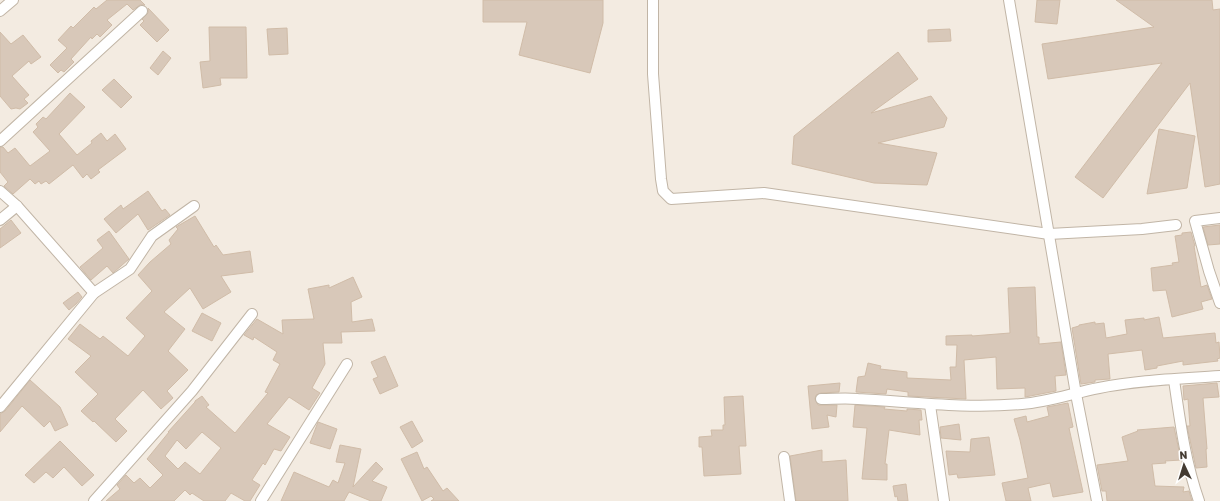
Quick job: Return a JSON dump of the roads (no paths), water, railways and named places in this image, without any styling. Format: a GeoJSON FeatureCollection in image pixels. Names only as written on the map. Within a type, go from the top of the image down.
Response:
{"type":"FeatureCollection","features":[{"type":"Feature","properties":{"kind":"street"},"geometry":{"type":"LineString","coordinates":[[0,11],[13,0]]}},
{"type":"Feature","properties":{"kind":"street"},"geometry":{"type":"LineString","coordinates":[[653,0],[653,74],[661,179],[663,191],[671,199],[764,194],[1049,234],[1142,229],[1176,225]]}},
{"type":"Feature","properties":{"kind":"street"},"geometry":{"type":"LineString","coordinates":[[1009,0],[1076,394],[1097,501]]}},
{"type":"Feature","properties":{"kind":"street"},"geometry":{"type":"LineString","coordinates":[[0,141],[142,11]]}},
{"type":"Feature","properties":{"kind":"street"},"geometry":{"type":"LineString","coordinates":[[0,191],[17,206],[94,293]]}},
{"type":"Feature","properties":{"kind":"street"},"geometry":{"type":"LineString","coordinates":[[0,220],[17,206]]}},
{"type":"Feature","properties":{"kind":"street"},"geometry":{"type":"LineString","coordinates":[[0,407],[94,293],[130,269],[152,236],[194,206]]}},
{"type":"Feature","properties":{"kind":"street"},"geometry":{"type":"LineString","coordinates":[[1220,218],[1195,221],[1220,303]]}},
{"type":"Feature","properties":{"kind":"street"},"geometry":{"type":"LineString","coordinates":[[94,501],[192,391],[252,314]]}},
{"type":"Feature","properties":{"kind":"street"},"geometry":{"type":"LineString","coordinates":[[262,501],[347,364]]}},
{"type":"Feature","properties":{"kind":"street"},"geometry":{"type":"LineString","coordinates":[[821,399],[857,399],[974,407],[1023,404],[1076,394],[1098,388],[1135,382],[1220,376]]}},
{"type":"Feature","properties":{"kind":"street"},"geometry":{"type":"LineString","coordinates":[[1174,380],[1183,441],[1191,479],[1199,501]]}},
{"type":"Feature","properties":{"kind":"street"},"geometry":{"type":"LineString","coordinates":[[930,405],[944,501]]}},
{"type":"Feature","properties":{"kind":"street"},"geometry":{"type":"LineString","coordinates":[[784,457],[790,501]]}}]}
